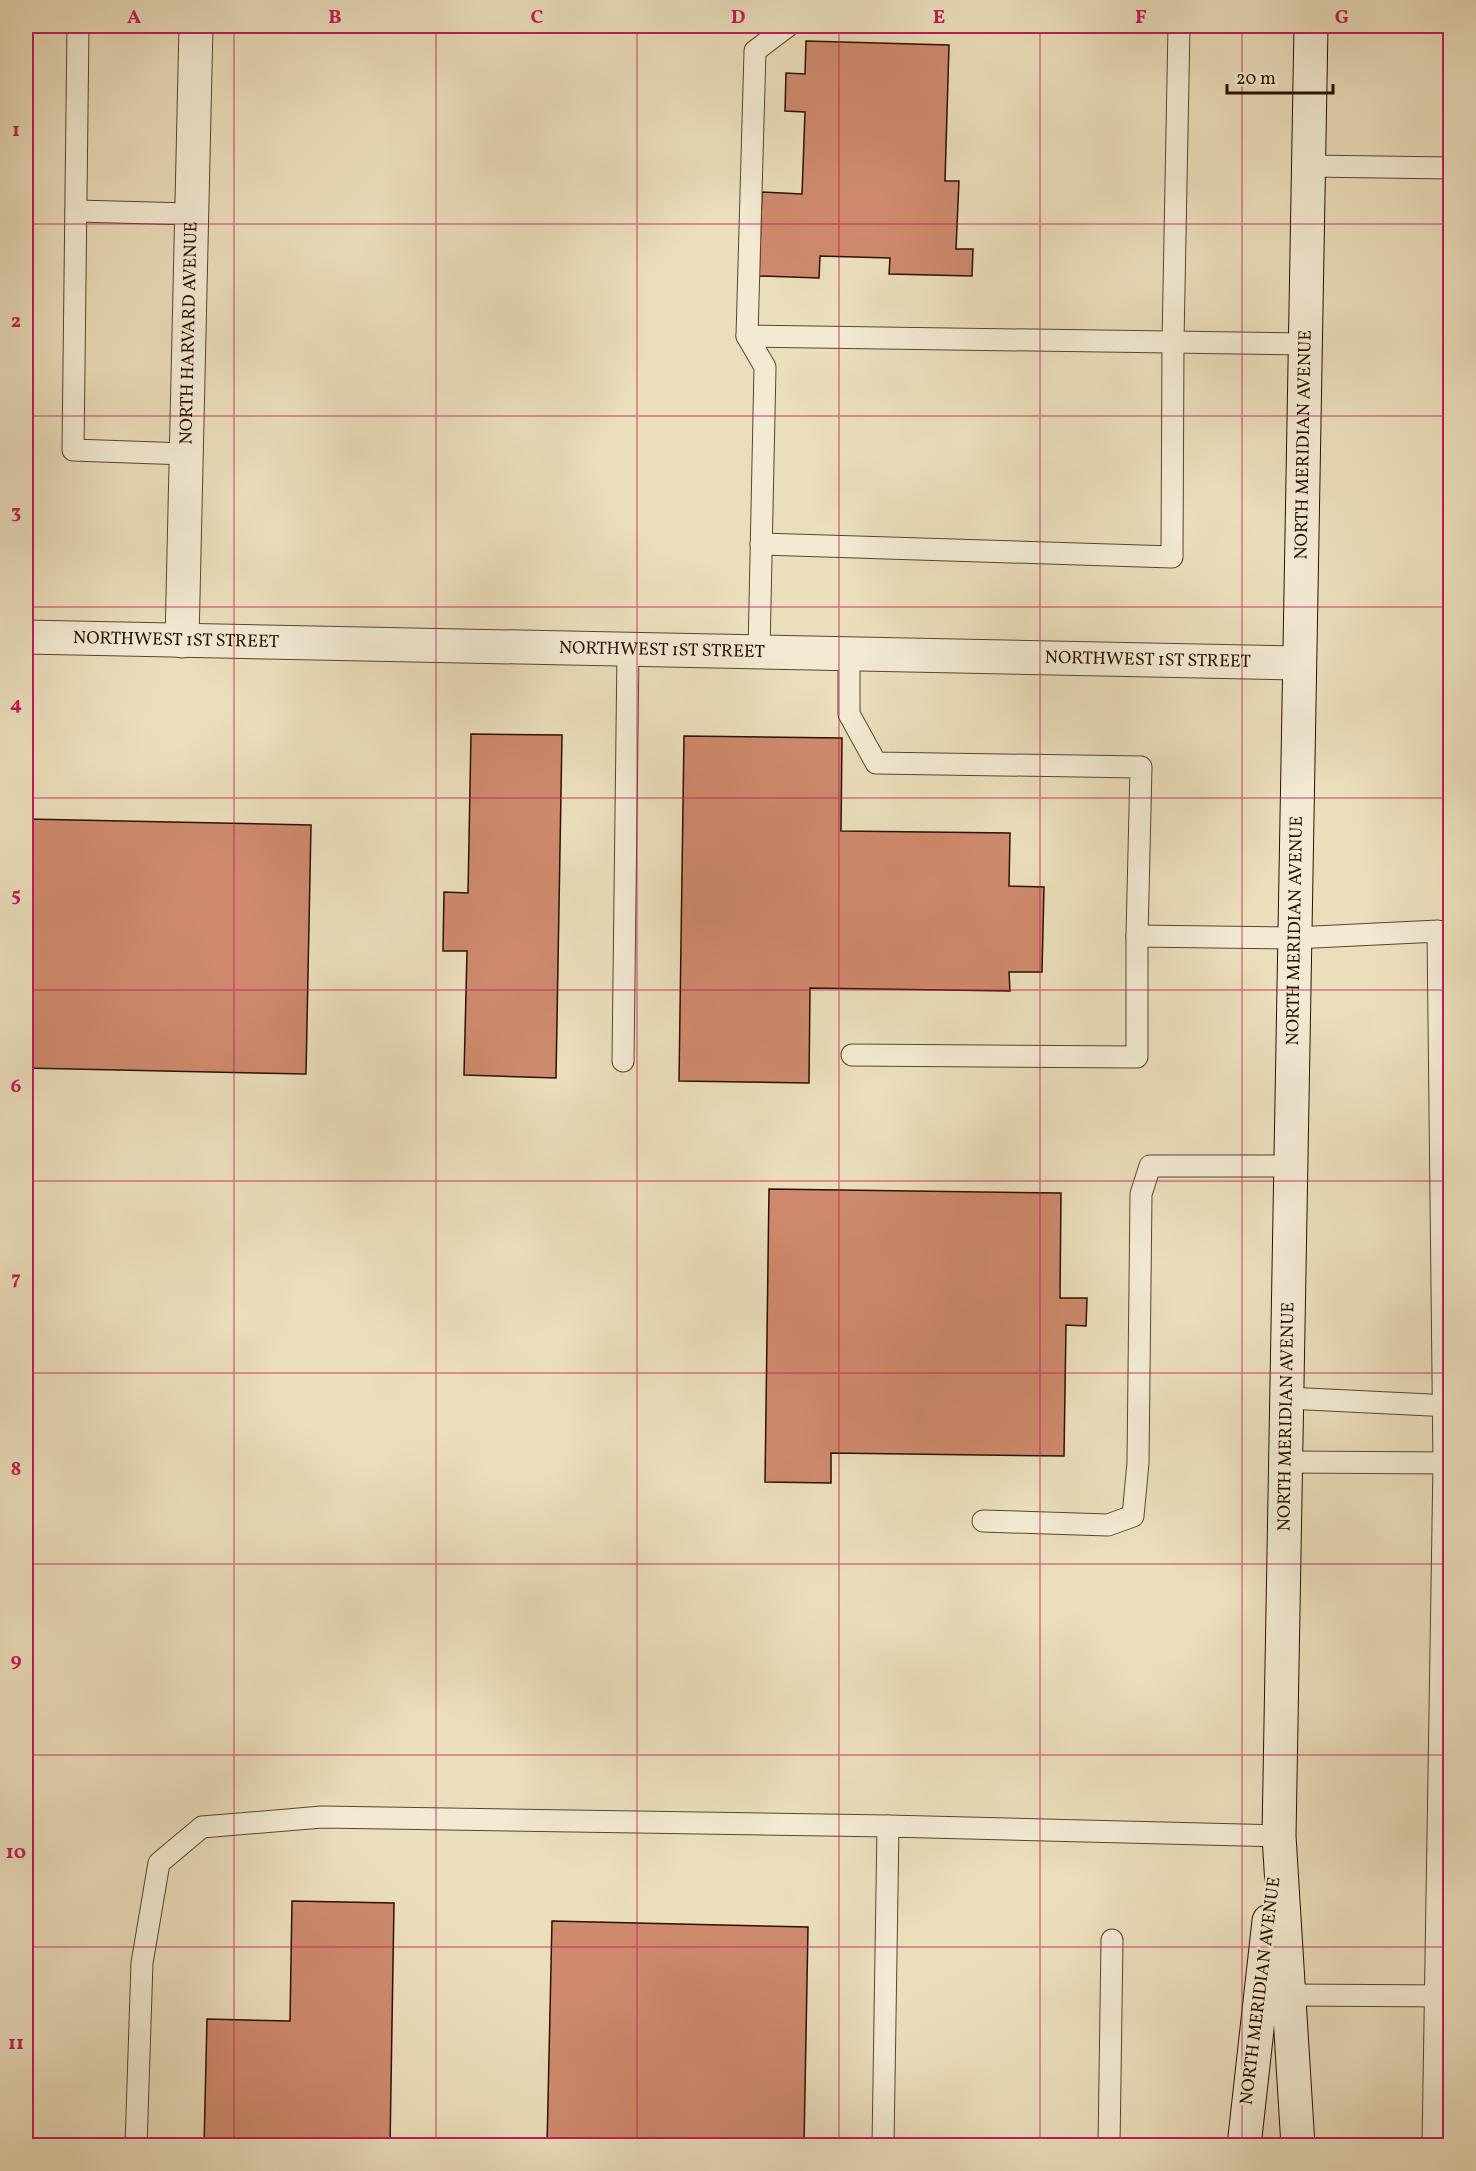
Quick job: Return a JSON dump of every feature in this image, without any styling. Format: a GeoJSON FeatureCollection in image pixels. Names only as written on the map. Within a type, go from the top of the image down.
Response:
{"type":"FeatureCollection","features":[{"type":"Feature","properties":{"kind":"main road","name":"NORTH HARVARD AVENUE"},"geometry":{"type":"LineString","coordinates":[[182,641],[196,26]]}},
{"type":"Feature","properties":{"kind":"main road","name":"NORTH MERIDIAN AVENUE"},"geometry":{"type":"LineString","coordinates":[[1298,2145],[1279,1836],[1311,26]]}},
{"type":"Feature","properties":{"kind":"main road","name":"NORTHWEST 1ST STREET"},"geometry":{"type":"LineString","coordinates":[[26,637],[1299,663]]}},
{"type":"Feature","properties":{"kind":"main road","name":"NORTH MERIDIAN AVENUE"},"geometry":{"type":"LineString","coordinates":[[1244,2145],[1279,1836]]}},
{"type":"Feature","properties":{"kind":"lane"},"geometry":{"type":"LineString","coordinates":[[78,26],[73,450],[186,454]]}},
{"type":"Feature","properties":{"kind":"lane"},"geometry":{"type":"LineString","coordinates":[[759,652],[765,367],[747,336],[755,51],[788,26]]}},
{"type":"Feature","properties":{"kind":"lane"},"geometry":{"type":"LineString","coordinates":[[761,544],[1172,557],[1173,342],[1179,26]]}},
{"type":"Feature","properties":{"kind":"lane"},"geometry":{"type":"LineString","coordinates":[[1308,166],[1450,168]]}},
{"type":"Feature","properties":{"kind":"lane"},"geometry":{"type":"LineString","coordinates":[[76,211],[191,214]]}},
{"type":"Feature","properties":{"kind":"lane"},"geometry":{"type":"LineString","coordinates":[[747,336],[1305,344]]}},
{"type":"Feature","properties":{"kind":"lane"},"geometry":{"type":"LineString","coordinates":[[623,1062],[628,650]]}},
{"type":"Feature","properties":{"kind":"lane"},"geometry":{"type":"LineString","coordinates":[[849,654],[849,714],[876,763],[1141,767],[1137,1057],[852,1055]]}},
{"type":"Feature","properties":{"kind":"lane"},"geometry":{"type":"LineString","coordinates":[[1137,936],[1294,938],[1444,931],[1447,1405],[1444,1996],[1433,2145]]}},
{"type":"Feature","properties":{"kind":"lane"},"geometry":{"type":"LineString","coordinates":[[983,1521],[1108,1525],[1133,1516],[1138,1463],[1141,1194],[1149,1166],[1291,1166]]}},
{"type":"Feature","properties":{"kind":"lane"},"geometry":{"type":"LineString","coordinates":[[1287,1398],[1447,1405]]}},
{"type":"Feature","properties":{"kind":"lane"},"geometry":{"type":"LineString","coordinates":[[1285,1462],[1447,1463]]}},
{"type":"Feature","properties":{"kind":"lane"},"geometry":{"type":"LineString","coordinates":[[136,2145],[142,1963],[159,1863],[202,1827],[322,1817],[888,1826],[1279,1836]]}},
{"type":"Feature","properties":{"kind":"lane"},"geometry":{"type":"LineString","coordinates":[[883,2145],[888,1826]]}},
{"type":"Feature","properties":{"kind":"lane"},"geometry":{"type":"LineString","coordinates":[[1108,2145],[1112,1940]]}},
{"type":"Feature","properties":{"kind":"lane"},"geometry":{"type":"LineString","coordinates":[[1289,1995],[1444,1996]]}},
{"type":"Feature","properties":{"kind":"building"},"geometry":{"type":"Polygon","coordinates":[[[806,41],[949,45],[945,181],[959,181],[956,249],[973,249],[972,276],[889,274],[890,258],[820,256],[819,278],[759,276],[762,192],[802,194],[805,112],[785,111],[786,73],[805,74],[806,41]]]}},
{"type":"Feature","properties":{"kind":"building"},"geometry":{"type":"Polygon","coordinates":[[[471,734],[562,735],[556,1078],[464,1075],[467,951],[443,951],[444,892],[468,893],[471,734]]]}},
{"type":"Feature","properties":{"kind":"building"},"geometry":{"type":"Polygon","coordinates":[[[684,736],[842,738],[841,831],[1010,833],[1009,886],[1044,887],[1042,972],[1009,972],[1010,991],[810,988],[809,1083],[679,1081],[684,736]]]}},
{"type":"Feature","properties":{"kind":"building"},"geometry":{"type":"Polygon","coordinates":[[[26,819],[311,825],[306,1074],[26,1068],[26,819]]]}},
{"type":"Feature","properties":{"kind":"building"},"geometry":{"type":"Polygon","coordinates":[[[769,1189],[1061,1193],[1060,1298],[1087,1298],[1086,1326],[1066,1325],[1064,1456],[831,1453],[831,1483],[765,1482],[769,1189]]]}},
{"type":"Feature","properties":{"kind":"building"},"geometry":{"type":"Polygon","coordinates":[[[26,1621],[32,1621],[31,1741],[26,1741],[26,1621]]]}},
{"type":"Feature","properties":{"kind":"building"},"geometry":{"type":"Polygon","coordinates":[[[292,1901],[394,1903],[390,2146],[204,2146],[207,2019],[290,2021],[292,1901]]]}},
{"type":"Feature","properties":{"kind":"building"},"geometry":{"type":"Polygon","coordinates":[[[552,1921],[808,1927],[804,2146],[547,2146],[552,1921]]]}}]}
